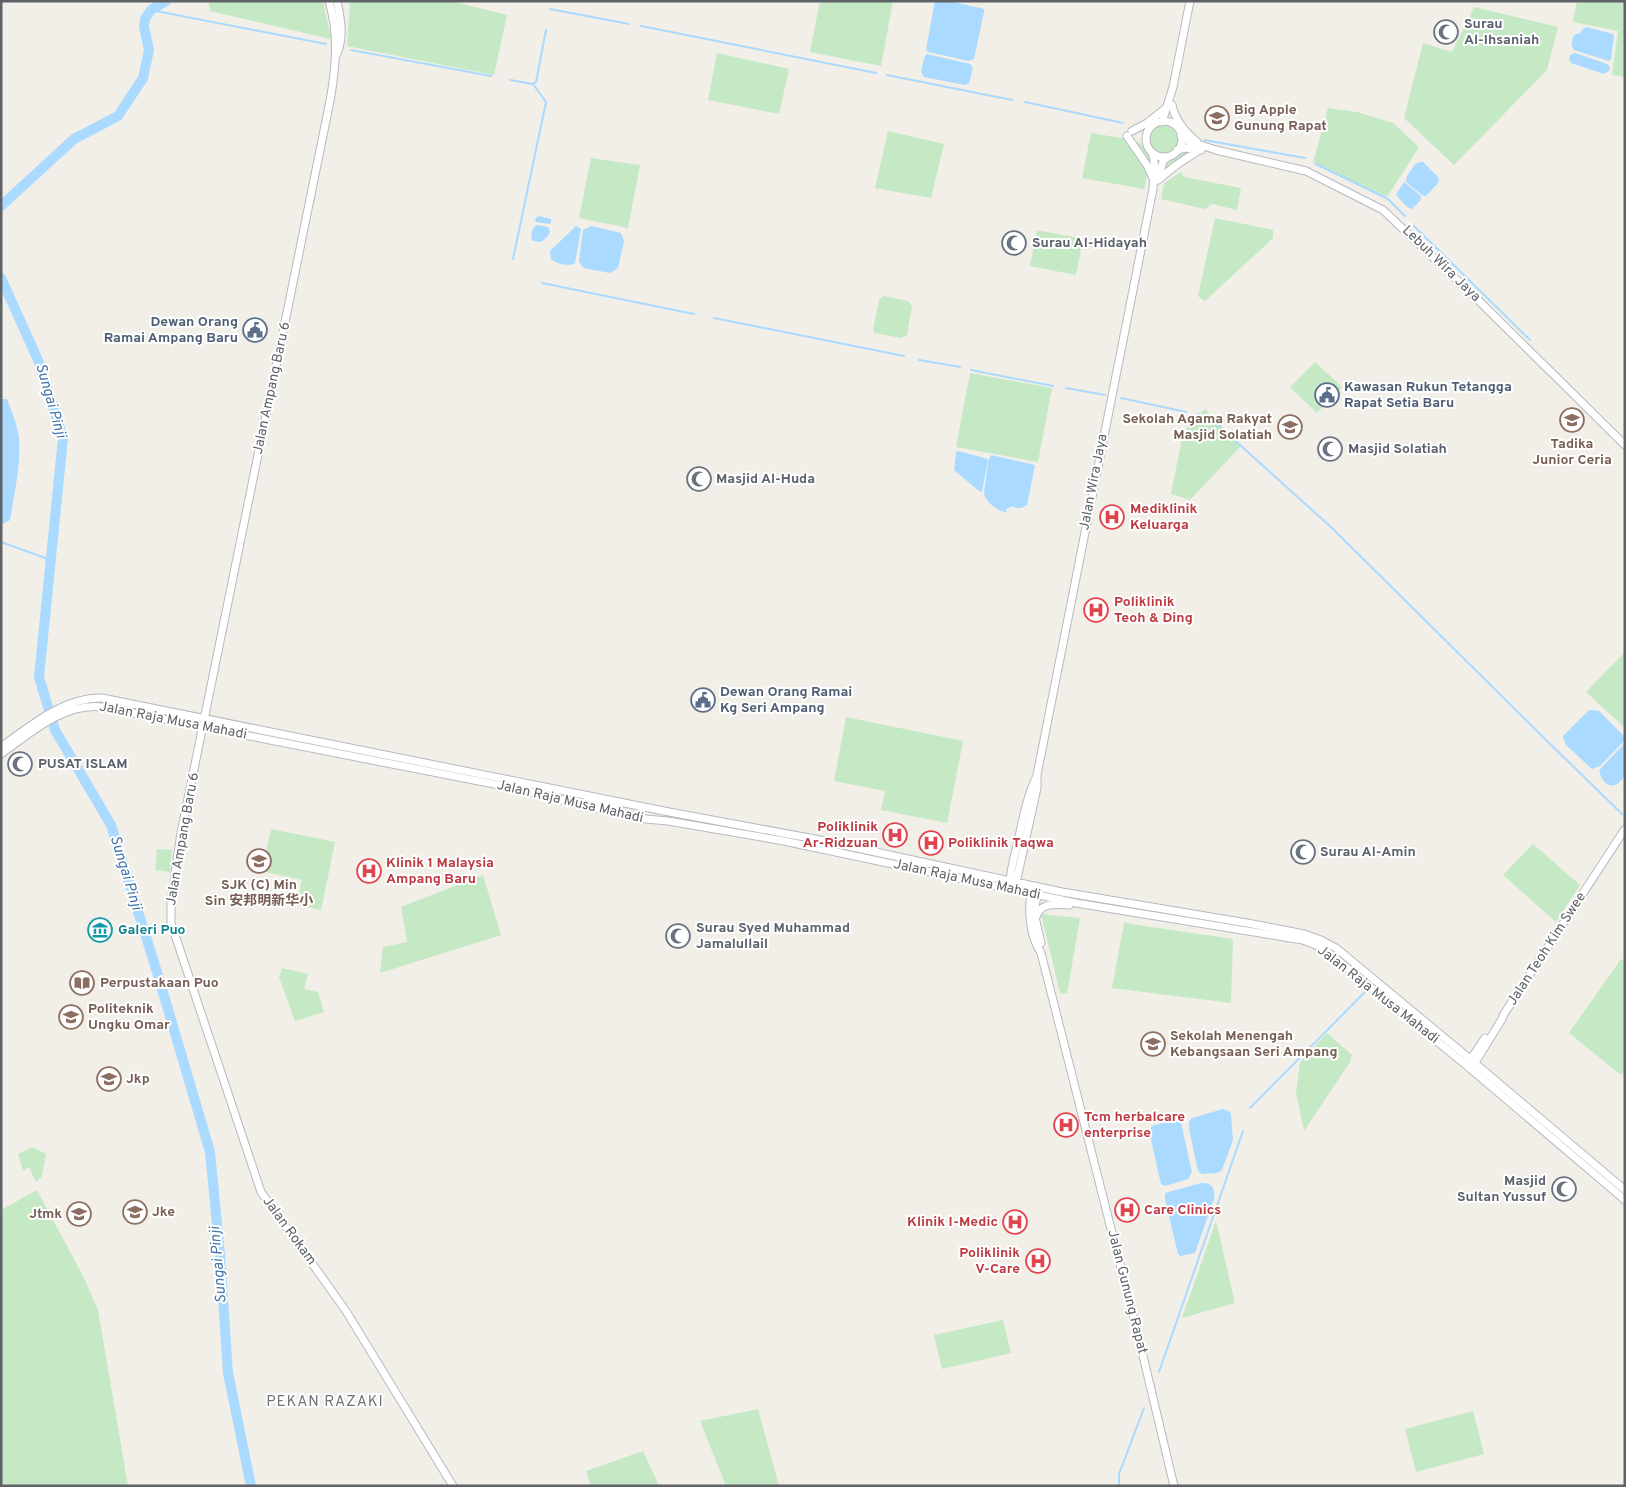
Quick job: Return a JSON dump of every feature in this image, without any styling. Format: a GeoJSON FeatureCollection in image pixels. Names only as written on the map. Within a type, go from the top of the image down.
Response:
{"type":"FeatureCollection","features":[{"type":"Feature","properties":{"kind":"main road","name":"Jalan Ampang Baru 6"},"geometry":{"type":"LineString","coordinates":[[331,1],[337,24],[335,35],[336,57]]}},
{"type":"Feature","properties":{"kind":"main road","name":"Jalan Ampang Baru 6"},"geometry":{"type":"LineString","coordinates":[[180,950],[171,923],[170,912],[182,833],[330,102],[336,57],[342,37],[338,1]]}},
{"type":"Feature","properties":{"kind":"main road"},"geometry":{"type":"LineString","coordinates":[[1162,122],[1169,107],[1190,1]]}},
{"type":"Feature","properties":{"kind":"main road"},"geometry":{"type":"LineString","coordinates":[[1169,107],[1172,124]]}},
{"type":"Feature","properties":{"kind":"main road"},"geometry":{"type":"LineString","coordinates":[[1169,107],[1199,147],[1155,179],[1129,133],[1169,107]]}},
{"type":"Feature","properties":{"kind":"main road"},"geometry":{"type":"LineString","coordinates":[[1162,122],[1172,124],[1181,136],[1178,150],[1169,156],[1159,156],[1152,153],[1146,142],[1147,134],[1152,126],[1162,122]]}},
{"type":"Feature","properties":{"kind":"main road","name":"Lebuh Wira Jaya"},"geometry":{"type":"LineString","coordinates":[[1181,136],[1199,147]]}},
{"type":"Feature","properties":{"kind":"main road","name":"Lebuh Wira Jaya"},"geometry":{"type":"LineString","coordinates":[[1178,150],[1199,147],[1306,171],[1383,210],[1477,299],[1625,445]]}},
{"type":"Feature","properties":{"kind":"main road","name":"Jalan Wira Jaya"},"geometry":{"type":"LineString","coordinates":[[1013,882],[1037,788],[1037,776],[1155,179],[1155,160],[1152,153]]}},
{"type":"Feature","properties":{"kind":"main road","name":"Jalan Wira Jaya"},"geometry":{"type":"LineString","coordinates":[[1155,179],[1163,161],[1169,156]]}},
{"type":"Feature","properties":{"kind":"main road","name":"Jalan Raja Musa Mahadi"},"geometry":{"type":"LineString","coordinates":[[1,747],[61,711],[89,705],[204,723],[605,801],[815,839],[1013,882],[1126,904],[1304,934],[1336,948],[1625,1200]]}},
{"type":"Feature","properties":{"kind":"main road","name":"Jalan Raja Musa Mahadi"},"geometry":{"type":"LineString","coordinates":[[204,723],[519,789],[646,820],[822,848],[1076,903],[1303,940],[1329,953],[1625,1190]]}},
{"type":"Feature","properties":{"kind":"main road","name":"Jalan Raja Musa Mahadi"},"geometry":{"type":"LineString","coordinates":[[1,754],[37,725]]}},
{"type":"Feature","properties":{"kind":"main road"},"geometry":{"type":"LineString","coordinates":[[519,789],[600,804],[605,801],[607,806],[668,822]]}},
{"type":"Feature","properties":{"kind":"main road","name":"Jalan Teoh Kim Swee"},"geometry":{"type":"LineString","coordinates":[[1470,1064],[1502,1019],[1625,829]]}},
{"type":"Feature","properties":{"kind":"main road"},"geometry":{"type":"LineString","coordinates":[[1011,890],[1013,882],[1034,894],[1044,888]]}},
{"type":"Feature","properties":{"kind":"main road","name":"Jalan Gunung Rapat"},"geometry":{"type":"LineString","coordinates":[[1034,894],[1034,914],[1042,947],[1041,953]]}},
{"type":"Feature","properties":{"kind":"main road","name":"Jalan Gunung Rapat"},"geometry":{"type":"LineString","coordinates":[[1034,894],[1030,913],[1031,925],[1041,953],[1139,1339],[1174,1486]]}},
{"type":"Feature","properties":{"kind":"main road"},"geometry":{"type":"LineString","coordinates":[[1035,921],[1038,911],[1047,905],[1072,906],[1076,903]]}},
{"type":"Feature","properties":{"kind":"main road","name":"Jalan Rokam"},"geometry":{"type":"LineString","coordinates":[[180,950],[261,1192],[346,1311],[453,1486]]}},
{"type":"Feature","properties":{"kind":"green space"},"geometry":{"type":"Polygon","coordinates":[[[209,1],[323,1],[331,39],[210,11],[209,1]]]}},
{"type":"Feature","properties":{"kind":"green space"},"geometry":{"type":"Polygon","coordinates":[[[350,1],[451,1],[507,15],[494,75],[347,46],[350,1]]]}},
{"type":"Feature","properties":{"kind":"green space"},"geometry":{"type":"Polygon","coordinates":[[[820,1],[893,1],[881,66],[810,52],[820,1]]]}},
{"type":"Feature","properties":{"kind":"green space"},"geometry":{"type":"Polygon","coordinates":[[[1577,1],[1625,1],[1625,77],[1612,75],[1618,31],[1573,22],[1577,1]]]}},
{"type":"Feature","properties":{"kind":"green space"},"geometry":{"type":"Polygon","coordinates":[[[1474,7],[1558,27],[1547,70],[1454,165],[1404,118],[1423,43],[1452,52],[1474,7]]]}},
{"type":"Feature","properties":{"kind":"green space"},"geometry":{"type":"Polygon","coordinates":[[[717,53],[789,69],[779,114],[708,100],[717,53]]]}},
{"type":"Feature","properties":{"kind":"green space"},"geometry":{"type":"Polygon","coordinates":[[[1328,108],[1357,112],[1393,123],[1419,147],[1387,197],[1313,163],[1328,108]]]}},
{"type":"Feature","properties":{"kind":"green space"},"geometry":{"type":"Polygon","coordinates":[[[1163,125],[1174,129],[1178,140],[1174,151],[1163,155],[1152,151],[1148,140],[1152,129],[1163,125]]]}},
{"type":"Feature","properties":{"kind":"green space"},"geometry":{"type":"Polygon","coordinates":[[[888,131],[944,144],[931,198],[875,188],[888,131]]]}},
{"type":"Feature","properties":{"kind":"green space"},"geometry":{"type":"Polygon","coordinates":[[[1091,133],[1127,139],[1147,175],[1144,189],[1082,178],[1091,133]]]}},
{"type":"Feature","properties":{"kind":"green space"},"geometry":{"type":"Polygon","coordinates":[[[1132,139],[1142,144],[1148,152],[1152,171],[1132,139]]]}},
{"type":"Feature","properties":{"kind":"green space"},"geometry":{"type":"Polygon","coordinates":[[[1186,151],[1194,151],[1161,175],[1170,160],[1186,151]]]}},
{"type":"Feature","properties":{"kind":"green space"},"geometry":{"type":"Polygon","coordinates":[[[591,158],[640,165],[628,228],[579,218],[591,158]]]}},
{"type":"Feature","properties":{"kind":"green space"},"geometry":{"type":"Polygon","coordinates":[[[1181,172],[1184,177],[1241,188],[1237,210],[1212,204],[1205,209],[1161,199],[1164,183],[1181,172]]]}},
{"type":"Feature","properties":{"kind":"green space"},"geometry":{"type":"Polygon","coordinates":[[[1215,218],[1273,230],[1273,238],[1205,301],[1198,296],[1215,218]]]}},
{"type":"Feature","properties":{"kind":"green space"},"geometry":{"type":"Polygon","coordinates":[[[1037,230],[1083,239],[1076,275],[1030,266],[1037,230]]]}},
{"type":"Feature","properties":{"kind":"green space"},"geometry":{"type":"Polygon","coordinates":[[[883,296],[908,301],[912,306],[907,335],[901,338],[875,333],[873,330],[879,300],[883,296]]]}},
{"type":"Feature","properties":{"kind":"green space"},"geometry":{"type":"Polygon","coordinates":[[[1315,362],[1342,387],[1317,413],[1290,387],[1315,362]]]}},
{"type":"Feature","properties":{"kind":"green space"},"geometry":{"type":"Polygon","coordinates":[[[970,373],[1052,388],[1038,462],[956,447],[970,373]]]}},
{"type":"Feature","properties":{"kind":"green space"},"geometry":{"type":"Polygon","coordinates":[[[1205,409],[1241,446],[1190,500],[1171,494],[1182,438],[1188,426],[1205,409]]]}},
{"type":"Feature","properties":{"kind":"green space"},"geometry":{"type":"Polygon","coordinates":[[[1625,652],[1625,728],[1586,692],[1625,652]]]}},
{"type":"Feature","properties":{"kind":"green space"},"geometry":{"type":"Polygon","coordinates":[[[846,717],[963,741],[947,823],[881,810],[885,791],[834,781],[846,717]]]}},
{"type":"Feature","properties":{"kind":"green space"},"geometry":{"type":"Polygon","coordinates":[[[271,829],[335,842],[321,910],[297,905],[302,880],[262,871],[271,829]]]}},
{"type":"Feature","properties":{"kind":"green space"},"geometry":{"type":"Polygon","coordinates":[[[1533,844],[1580,885],[1556,922],[1503,875],[1533,844]]]}},
{"type":"Feature","properties":{"kind":"green space"},"geometry":{"type":"Polygon","coordinates":[[[157,849],[172,850],[170,872],[155,870],[157,849]]]}},
{"type":"Feature","properties":{"kind":"green space"},"geometry":{"type":"Polygon","coordinates":[[[483,875],[501,935],[380,973],[383,947],[407,942],[401,907],[483,875]]]}},
{"type":"Feature","properties":{"kind":"green space"},"geometry":{"type":"Polygon","coordinates":[[[1041,914],[1080,918],[1067,994],[1060,993],[1041,914]]]}},
{"type":"Feature","properties":{"kind":"green space"},"geometry":{"type":"Polygon","coordinates":[[[1124,923],[1233,939],[1231,1003],[1112,988],[1124,923]]]}},
{"type":"Feature","properties":{"kind":"green space"},"geometry":{"type":"Polygon","coordinates":[[[1621,959],[1625,962],[1625,1070],[1621,1075],[1569,1033],[1621,959]]]}},
{"type":"Feature","properties":{"kind":"green space"},"geometry":{"type":"Polygon","coordinates":[[[282,968],[308,974],[304,989],[318,992],[324,1012],[295,1021],[279,977],[282,968]]]}},
{"type":"Feature","properties":{"kind":"green space"},"geometry":{"type":"Polygon","coordinates":[[[1327,1033],[1352,1055],[1350,1062],[1304,1131],[1296,1093],[1300,1062],[1327,1033]]]}},
{"type":"Feature","properties":{"kind":"green space"},"geometry":{"type":"Polygon","coordinates":[[[33,1147],[46,1154],[42,1176],[36,1182],[29,1167],[23,1171],[18,1154],[33,1147]]]}},
{"type":"Feature","properties":{"kind":"green space"},"geometry":{"type":"Polygon","coordinates":[[[37,1190],[83,1276],[98,1310],[128,1486],[1,1486],[1,1210],[37,1190]]]}},
{"type":"Feature","properties":{"kind":"green space"},"geometry":{"type":"Polygon","coordinates":[[[1216,1221],[1235,1303],[1182,1318],[1216,1221]]]}},
{"type":"Feature","properties":{"kind":"green space"},"geometry":{"type":"Polygon","coordinates":[[[1003,1320],[1011,1353],[942,1369],[934,1335],[1003,1320]]]}},
{"type":"Feature","properties":{"kind":"green space"},"geometry":{"type":"Polygon","coordinates":[[[758,1409],[779,1486],[726,1486],[700,1421],[758,1409]]]}},
{"type":"Feature","properties":{"kind":"green space"},"geometry":{"type":"Polygon","coordinates":[[[1473,1411],[1484,1454],[1416,1472],[1405,1429],[1473,1411]]]}},
{"type":"Feature","properties":{"kind":"green space"},"geometry":{"type":"Polygon","coordinates":[[[643,1451],[659,1486],[591,1486],[586,1471],[643,1451]]]}},
{"type":"Feature","properties":{"kind":"water"},"geometry":{"type":"Polygon","coordinates":[[[935,1],[949,1],[984,9],[974,59],[969,61],[928,52],[926,49],[935,1]]]}},
{"type":"Feature","properties":{"kind":"water"},"geometry":{"type":"Polygon","coordinates":[[[1587,27],[1613,34],[1611,59],[1609,61],[1574,50],[1572,41],[1574,35],[1587,27]]]}},
{"type":"Feature","properties":{"kind":"water"},"geometry":{"type":"Polygon","coordinates":[[[1575,53],[1607,64],[1610,70],[1604,74],[1571,63],[1569,60],[1570,55],[1575,53]]]}},
{"type":"Feature","properties":{"kind":"water"},"geometry":{"type":"Polygon","coordinates":[[[927,54],[970,64],[973,68],[969,83],[965,85],[924,77],[921,72],[924,58],[927,54]]]}},
{"type":"Feature","properties":{"kind":"water"},"geometry":{"type":"Polygon","coordinates":[[[1423,162],[1439,178],[1438,183],[1426,196],[1406,182],[1407,176],[1415,164],[1423,162]]]}},
{"type":"Feature","properties":{"kind":"water"},"geometry":{"type":"Polygon","coordinates":[[[1404,182],[1421,196],[1420,201],[1412,209],[1408,208],[1396,195],[1404,182]]]}},
{"type":"Feature","properties":{"kind":"water"},"geometry":{"type":"Polygon","coordinates":[[[539,216],[551,219],[551,223],[536,222],[535,219],[539,216]]]}},
{"type":"Feature","properties":{"kind":"water"},"geometry":{"type":"Polygon","coordinates":[[[536,225],[548,227],[550,231],[548,236],[540,242],[533,241],[532,237],[532,231],[536,225]]]}},
{"type":"Feature","properties":{"kind":"water"},"geometry":{"type":"Polygon","coordinates":[[[576,226],[581,229],[575,263],[566,265],[553,261],[550,251],[576,226]]]}},
{"type":"Feature","properties":{"kind":"water"},"geometry":{"type":"Polygon","coordinates":[[[591,226],[621,233],[624,241],[618,268],[610,273],[583,268],[579,261],[583,230],[591,226]]]}},
{"type":"Feature","properties":{"kind":"water"},"geometry":{"type":"Polygon","coordinates":[[[1,399],[7,399],[16,424],[19,459],[10,520],[1,525],[1,399]]]}},
{"type":"Feature","properties":{"kind":"water"},"geometry":{"type":"Polygon","coordinates":[[[959,451],[988,459],[982,492],[954,470],[956,452],[959,451]]]}},
{"type":"Feature","properties":{"kind":"water"},"geometry":{"type":"Polygon","coordinates":[[[991,455],[1035,465],[1027,505],[1021,508],[1015,508],[1014,506],[1006,509],[1007,512],[1004,512],[987,500],[984,494],[988,462],[991,455]]]}},
{"type":"Feature","properties":{"kind":"water"},"geometry":{"type":"Polygon","coordinates":[[[1589,710],[1599,711],[1625,737],[1625,740],[1600,766],[1592,769],[1566,745],[1563,738],[1589,710]]]}},
{"type":"Feature","properties":{"kind":"water"},"geometry":{"type":"Polygon","coordinates":[[[1625,743],[1625,776],[1619,783],[1609,785],[1602,778],[1600,769],[1625,743]]]}},
{"type":"Feature","properties":{"kind":"water"},"geometry":{"type":"Polygon","coordinates":[[[1223,1109],[1230,1112],[1231,1115],[1233,1140],[1222,1170],[1217,1173],[1202,1174],[1198,1171],[1189,1121],[1192,1118],[1223,1109]]]}},
{"type":"Feature","properties":{"kind":"water"},"geometry":{"type":"Polygon","coordinates":[[[1171,1121],[1181,1123],[1192,1172],[1188,1179],[1165,1186],[1161,1184],[1149,1131],[1152,1126],[1171,1121]]]}},
{"type":"Feature","properties":{"kind":"water"},"geometry":{"type":"Polygon","coordinates":[[[1201,1183],[1212,1187],[1214,1199],[1195,1253],[1180,1256],[1165,1200],[1165,1193],[1201,1183]]]}},
{"type":"Feature","properties":{"kind":"waterway","name":"Sungai Pinji"},"geometry":{"type":"LineString","coordinates":[[1,206],[74,139],[118,116],[143,78],[149,50],[144,27],[145,19],[151,10],[166,1]]}},
{"type":"Feature","properties":{"kind":"waterway"},"geometry":{"type":"LineString","coordinates":[[550,9],[629,24]]}},
{"type":"Feature","properties":{"kind":"waterway"},"geometry":{"type":"LineString","coordinates":[[151,10],[326,44]]}},
{"type":"Feature","properties":{"kind":"waterway"},"geometry":{"type":"LineString","coordinates":[[641,26],[876,73]]}},
{"type":"Feature","properties":{"kind":"waterway"},"geometry":{"type":"LineString","coordinates":[[534,83],[536,82],[546,30]]}},
{"type":"Feature","properties":{"kind":"waterway"},"geometry":{"type":"LineString","coordinates":[[351,50],[491,76]]}},
{"type":"Feature","properties":{"kind":"waterway"},"geometry":{"type":"LineString","coordinates":[[887,75],[1012,100]]}},
{"type":"Feature","properties":{"kind":"waterway"},"geometry":{"type":"LineString","coordinates":[[510,80],[533,84],[546,102],[513,259]]}},
{"type":"Feature","properties":{"kind":"waterway"},"geometry":{"type":"LineString","coordinates":[[1025,102],[1123,123]]}},
{"type":"Feature","properties":{"kind":"waterway"},"geometry":{"type":"LineString","coordinates":[[1204,140],[1305,158]]}},
{"type":"Feature","properties":{"kind":"waterway"},"geometry":{"type":"LineString","coordinates":[[1316,164],[1388,199],[1405,216]]}},
{"type":"Feature","properties":{"kind":"waterway"},"geometry":{"type":"LineString","coordinates":[[1414,226],[1530,340]]}},
{"type":"Feature","properties":{"kind":"waterway","name":"Sungai Pinji"},"geometry":{"type":"LineString","coordinates":[[1,278],[38,360],[63,438],[39,677],[55,730],[111,825],[210,1152],[220,1255],[228,1373],[251,1486]]}},
{"type":"Feature","properties":{"kind":"waterway"},"geometry":{"type":"LineString","coordinates":[[542,283],[694,314]]}},
{"type":"Feature","properties":{"kind":"waterway"},"geometry":{"type":"LineString","coordinates":[[714,318],[904,356]]}},
{"type":"Feature","properties":{"kind":"waterway"},"geometry":{"type":"LineString","coordinates":[[919,360],[960,367]]}},
{"type":"Feature","properties":{"kind":"waterway"},"geometry":{"type":"LineString","coordinates":[[971,370],[1053,386]]}},
{"type":"Feature","properties":{"kind":"waterway"},"geometry":{"type":"LineString","coordinates":[[1066,388],[1105,395]]}},
{"type":"Feature","properties":{"kind":"waterway"},"geometry":{"type":"LineString","coordinates":[[1121,398],[1186,412]]}},
{"type":"Feature","properties":{"kind":"waterway"},"geometry":{"type":"LineString","coordinates":[[1197,414],[1209,417],[1332,528],[1622,814]]}},
{"type":"Feature","properties":{"kind":"waterway"},"geometry":{"type":"LineString","coordinates":[[1,542],[51,560]]}},
{"type":"Feature","properties":{"kind":"waterway"},"geometry":{"type":"LineString","coordinates":[[1250,1108],[1365,992]]}},
{"type":"Feature","properties":{"kind":"waterway"},"geometry":{"type":"LineString","coordinates":[[1159,1372],[1243,1131]]}},
{"type":"Feature","properties":{"kind":"waterway"},"geometry":{"type":"LineString","coordinates":[[1119,1486],[1119,1474],[1144,1408]]}},
{"type":"Feature","properties":{"kind":"place","name":"Surau Al-Ihsaniah"},"geometry":{"type":"Point","coordinates":[1446,32]}},
{"type":"Feature","properties":{"kind":"place","name":"Big Apple Gunung Rapat"},"geometry":{"type":"Point","coordinates":[1217,118]}},
{"type":"Feature","properties":{"kind":"place","name":"Surau Al-Hidayah"},"geometry":{"type":"Point","coordinates":[1014,243]}},
{"type":"Feature","properties":{"kind":"place","name":"Dewan Orang Ramai Ampang Baru"},"geometry":{"type":"Point","coordinates":[255,330]}},
{"type":"Feature","properties":{"kind":"place","name":"Kawasan Rukun Tetangga Rapat Setia Baru"},"geometry":{"type":"Point","coordinates":[1327,395]}},
{"type":"Feature","properties":{"kind":"place","name":"Tadika Junior Ceria"},"geometry":{"type":"Point","coordinates":[1572,420]}},
{"type":"Feature","properties":{"kind":"place","name":"Sekolah Agama Rakyat Masjid Solatiah"},"geometry":{"type":"Point","coordinates":[1290,427]}},
{"type":"Feature","properties":{"kind":"place","name":"Masjid Solatiah"},"geometry":{"type":"Point","coordinates":[1330,449]}},
{"type":"Feature","properties":{"kind":"place","name":"Masjid Al-Huda"},"geometry":{"type":"Point","coordinates":[699,479]}},
{"type":"Feature","properties":{"kind":"place","name":"Mediklinik Keluarga"},"geometry":{"type":"Point","coordinates":[1112,517]}},
{"type":"Feature","properties":{"kind":"place","name":"Poliklinik Teoh & Ding"},"geometry":{"type":"Point","coordinates":[1096,610]}},
{"type":"Feature","properties":{"kind":"place","name":"Dewan Orang Ramai Kg Seri Ampang"},"geometry":{"type":"Point","coordinates":[703,700]}},
{"type":"Feature","properties":{"kind":"place","name":"PUSAT ISLAM"},"geometry":{"type":"Point","coordinates":[20,764]}},
{"type":"Feature","properties":{"kind":"place","name":"Poliklinik Ar-Ridzuan"},"geometry":{"type":"Point","coordinates":[895,835]}},
{"type":"Feature","properties":{"kind":"place","name":"Poliklinik Taqwa"},"geometry":{"type":"Point","coordinates":[931,843]}},
{"type":"Feature","properties":{"kind":"place","name":"Surau Al-Amin"},"geometry":{"type":"Point","coordinates":[1303,852]}},
{"type":"Feature","properties":{"kind":"place","name":"SJK (C) Min Sin 安邦明新华小"},"geometry":{"type":"Point","coordinates":[259,861]}},
{"type":"Feature","properties":{"kind":"place","name":"Klinik 1 Malaysia Ampang Baru"},"geometry":{"type":"Point","coordinates":[369,871]}},
{"type":"Feature","properties":{"kind":"place","name":"Galeri Puo"},"geometry":{"type":"Point","coordinates":[100,930]}},
{"type":"Feature","properties":{"kind":"place","name":"Surau Syed Muhammad Jamalullail"},"geometry":{"type":"Point","coordinates":[678,936]}},
{"type":"Feature","properties":{"kind":"place","name":"Perpustakaan Puo"},"geometry":{"type":"Point","coordinates":[82,983]}},
{"type":"Feature","properties":{"kind":"place","name":"Politeknik Ungku Omar"},"geometry":{"type":"Point","coordinates":[71,1017]}},
{"type":"Feature","properties":{"kind":"place","name":"Sekolah Menengah Kebangsaan Seri Ampang"},"geometry":{"type":"Point","coordinates":[1153,1044]}},
{"type":"Feature","properties":{"kind":"place","name":"Jkp"},"geometry":{"type":"Point","coordinates":[109,1079]}},
{"type":"Feature","properties":{"kind":"place","name":"Tcm herbalcare enterprise"},"geometry":{"type":"Point","coordinates":[1066,1125]}},
{"type":"Feature","properties":{"kind":"place","name":"Masjid Sultan Yussuf"},"geometry":{"type":"Point","coordinates":[1564,1189]}},
{"type":"Feature","properties":{"kind":"place","name":"Care Clinics"},"geometry":{"type":"Point","coordinates":[1127,1210]}},
{"type":"Feature","properties":{"kind":"place","name":"Jke"},"geometry":{"type":"Point","coordinates":[135,1212]}},
{"type":"Feature","properties":{"kind":"place","name":"Jtmk"},"geometry":{"type":"Point","coordinates":[79,1214]}},
{"type":"Feature","properties":{"kind":"place","name":"Klinik I-Medic"},"geometry":{"type":"Point","coordinates":[1015,1222]}},
{"type":"Feature","properties":{"kind":"place","name":"Poliklinik V-Care"},"geometry":{"type":"Point","coordinates":[1038,1261]}},
{"type":"Feature","properties":{"kind":"district","name":"PEKAN RAZAKI"},"geometry":{"type":"Point","coordinates":[325,1402]}}]}
